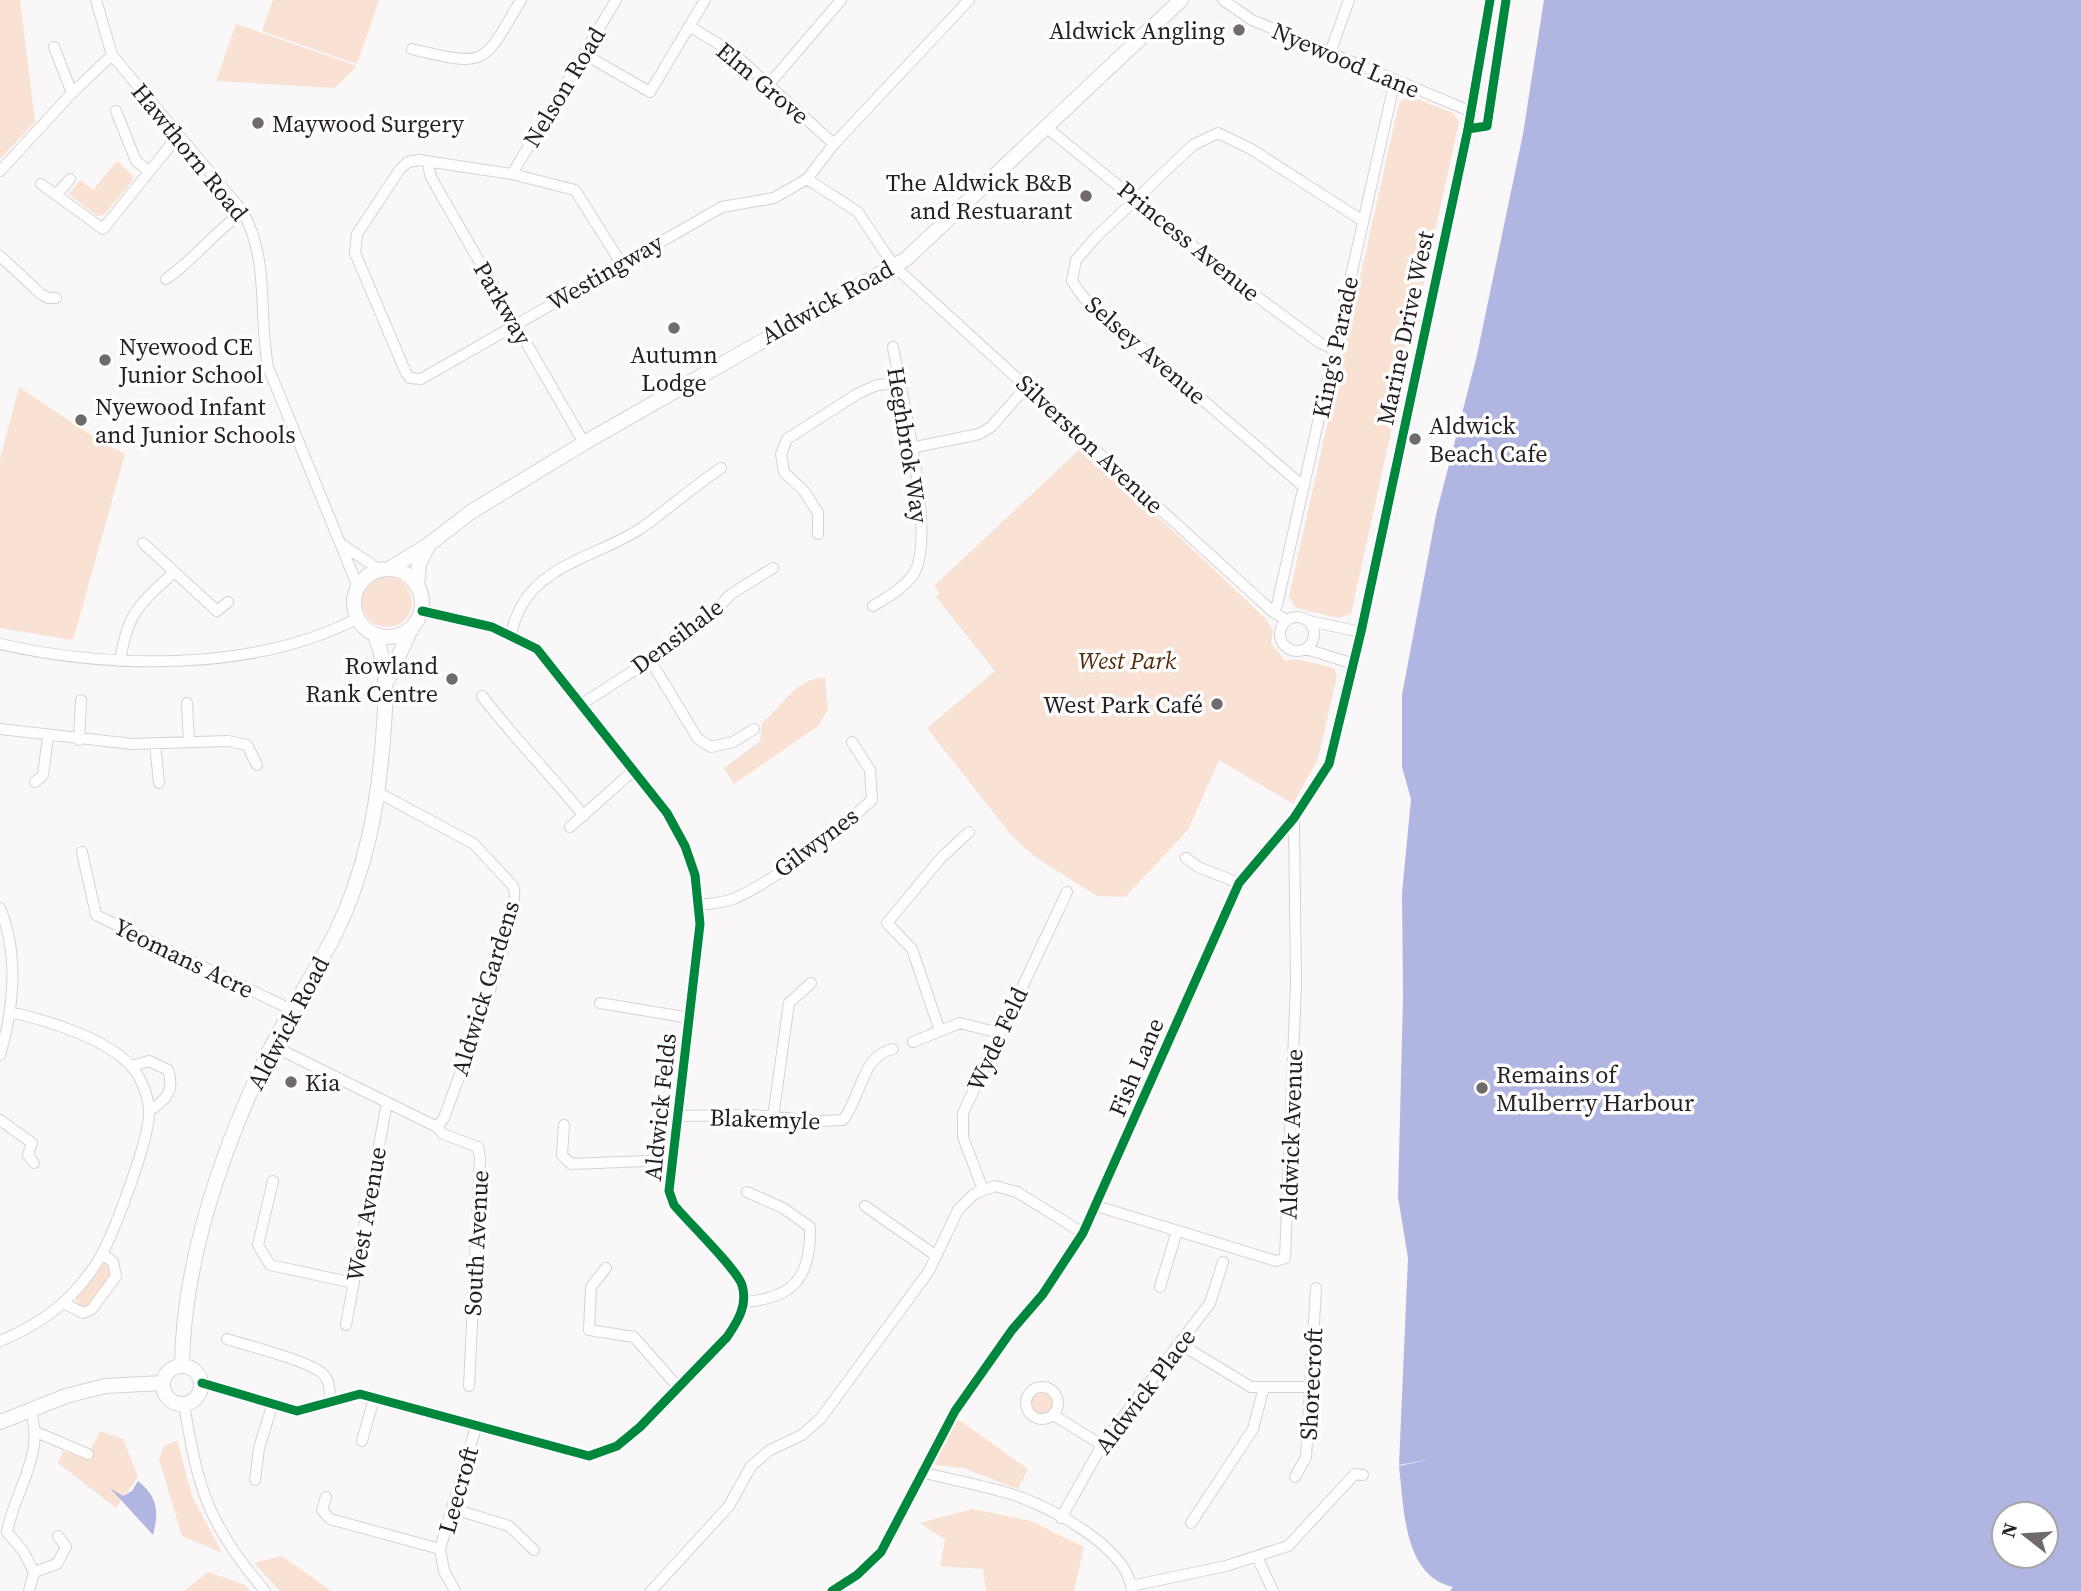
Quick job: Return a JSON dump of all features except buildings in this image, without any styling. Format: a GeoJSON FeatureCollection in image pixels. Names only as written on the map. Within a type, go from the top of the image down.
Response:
{"type":"FeatureCollection","features":[{"type":"Feature","properties":{"kind":"main road","name":"Aldwick Road"},"geometry":{"type":"LineString","coordinates":[[385,569],[428,545],[471,512],[584,443],[914,253],[1181,0]]}},
{"type":"Feature","properties":{"kind":"main road"},"geometry":{"type":"LineString","coordinates":[[417,586],[419,564],[428,545]]}},
{"type":"Feature","properties":{"kind":"main road"},"geometry":{"type":"LineString","coordinates":[[385,569],[406,574],[417,586],[422,600],[422,611],[387,680],[375,635],[358,618],[354,608],[358,587],[364,579],[385,569]]}},
{"type":"Feature","properties":{"kind":"main road"},"geometry":{"type":"LineString","coordinates":[[375,635],[391,637],[411,629]]}},
{"type":"Feature","properties":{"kind":"main road","name":"Aldwick Road"},"geometry":{"type":"LineString","coordinates":[[182,1366],[182,1329],[201,1237],[230,1145],[273,1046],[337,930],[365,859],[379,793],[387,680]]}},
{"type":"Feature","properties":{"kind":"main road"},"geometry":{"type":"LineString","coordinates":[[182,1366],[193,1368],[202,1383],[199,1395],[184,1404],[169,1399],[163,1383],[167,1373],[182,1366]]}},
{"type":"Feature","properties":{"kind":"main road"},"geometry":{"type":"LineString","coordinates":[[0,1422],[105,1386],[163,1383]]}},
{"type":"Feature","properties":{"kind":"street","name":"Hawthorn Road"},"geometry":{"type":"LineString","coordinates":[[96,0],[112,55],[243,212],[259,246],[263,339],[268,367],[312,479],[344,546],[358,587]]}},
{"type":"Feature","properties":{"kind":"street"},"geometry":{"type":"LineString","coordinates":[[412,49],[477,60],[494,46],[521,0]]}},
{"type":"Feature","properties":{"kind":"street","name":"Nelson Road"},"geometry":{"type":"LineString","coordinates":[[512,174],[616,0]]}},
{"type":"Feature","properties":{"kind":"street"},"geometry":{"type":"LineString","coordinates":[[584,54],[650,92],[705,0]]}},
{"type":"Feature","properties":{"kind":"street"},"geometry":{"type":"LineString","coordinates":[[770,83],[841,0]]}},
{"type":"Feature","properties":{"kind":"street"},"geometry":{"type":"LineString","coordinates":[[807,178],[834,144],[969,0]]}},
{"type":"Feature","properties":{"kind":"street","name":"Nyewood Lane"},"geometry":{"type":"LineString","coordinates":[[1223,0],[1252,20],[1472,112]]}},
{"type":"Feature","properties":{"kind":"street"},"geometry":{"type":"LineString","coordinates":[[1329,53],[1349,0]]}},
{"type":"Feature","properties":{"kind":"street","name":"Marine Drive West"},"geometry":{"type":"LineString","coordinates":[[1354,664],[1472,112],[1490,0]]}},
{"type":"Feature","properties":{"kind":"street","name":"Elm Grove"},"geometry":{"type":"LineString","coordinates":[[690,26],[733,53],[770,83],[834,144]]}},
{"type":"Feature","properties":{"kind":"street"},"geometry":{"type":"LineString","coordinates":[[59,50],[72,93]]}},
{"type":"Feature","properties":{"kind":"street"},"geometry":{"type":"LineString","coordinates":[[0,171],[72,93],[112,55]]}},
{"type":"Feature","properties":{"kind":"street","name":"King's Parade"},"geometry":{"type":"LineString","coordinates":[[1273,612],[1278,605],[1395,80]]}},
{"type":"Feature","properties":{"kind":"street"},"geometry":{"type":"LineString","coordinates":[[116,111],[136,161],[149,171]]}},
{"type":"Feature","properties":{"kind":"street","name":"Princess Avenue"},"geometry":{"type":"LineString","coordinates":[[1047,128],[1237,282],[1320,343],[1334,349]]}},
{"type":"Feature","properties":{"kind":"street","name":"Selsey Avenue"},"geometry":{"type":"LineString","coordinates":[[1304,486],[1083,298],[1072,281],[1076,260],[1193,145],[1218,133],[1251,149],[1363,220]]}},
{"type":"Feature","properties":{"kind":"street"},"geometry":{"type":"LineString","coordinates":[[41,184],[103,229],[178,136]]}},
{"type":"Feature","properties":{"kind":"street"},"geometry":{"type":"LineString","coordinates":[[428,161],[512,174],[579,194],[621,263]]}},
{"type":"Feature","properties":{"kind":"street","name":"Westingway"},"geometry":{"type":"LineString","coordinates":[[428,161],[408,162],[400,169],[357,234],[355,244],[355,253],[410,378],[421,379],[722,207],[774,198],[807,178]]}},
{"type":"Feature","properties":{"kind":"street","name":"Parkway"},"geometry":{"type":"LineString","coordinates":[[428,161],[430,175],[584,443]]}},
{"type":"Feature","properties":{"kind":"street","name":"Silverston Avenue"},"geometry":{"type":"LineString","coordinates":[[807,178],[858,212],[894,266],[1286,621]]}},
{"type":"Feature","properties":{"kind":"street"},"geometry":{"type":"LineString","coordinates":[[56,195],[70,179]]}},
{"type":"Feature","properties":{"kind":"street"},"geometry":{"type":"LineString","coordinates":[[166,279],[186,265],[220,228],[243,212]]}},
{"type":"Feature","properties":{"kind":"street"},"geometry":{"type":"LineString","coordinates":[[0,257],[41,293],[48,298],[56,298]]}},
{"type":"Feature","properties":{"kind":"street","name":"Heghbrok Way"},"geometry":{"type":"LineString","coordinates":[[873,606],[902,585],[916,570],[922,545],[919,499],[893,347]]}},
{"type":"Feature","properties":{"kind":"street"},"geometry":{"type":"LineString","coordinates":[[818,534],[818,513],[804,491],[784,472],[782,454],[787,439],[857,394],[877,385],[899,383]]}},
{"type":"Feature","properties":{"kind":"street"},"geometry":{"type":"LineString","coordinates":[[911,448],[979,434],[991,427],[1027,386]]}},
{"type":"Feature","properties":{"kind":"street"},"geometry":{"type":"LineString","coordinates":[[510,636],[522,605],[552,574],[602,551],[643,526],[665,507],[721,468]]}},
{"type":"Feature","properties":{"kind":"street"},"geometry":{"type":"LineString","coordinates":[[143,543],[217,611],[228,602]]}},
{"type":"Feature","properties":{"kind":"street"},"geometry":{"type":"LineString","coordinates":[[344,546],[385,569]]}},
{"type":"Feature","properties":{"kind":"street","name":"Densihale"},"geometry":{"type":"LineString","coordinates":[[582,704],[650,660],[708,618],[731,594],[773,568]]}},
{"type":"Feature","properties":{"kind":"street"},"geometry":{"type":"LineString","coordinates":[[120,661],[125,628],[132,615],[173,573]]}},
{"type":"Feature","properties":{"kind":"street","name":"Aldwick Felds"},"geometry":{"type":"LineString","coordinates":[[422,611],[492,627],[537,649],[673,821],[695,875],[700,905],[690,1018],[669,1191],[674,1205],[742,1283],[744,1302]]}},
{"type":"Feature","properties":{"kind":"street"},"geometry":{"type":"LineString","coordinates":[[1354,664],[1306,649],[1290,650],[1282,642],[1280,630],[1286,621],[1295,617],[1361,632]]}},
{"type":"Feature","properties":{"kind":"street"},"geometry":{"type":"LineString","coordinates":[[0,644],[120,661],[197,660],[307,640],[358,618]]}},
{"type":"Feature","properties":{"kind":"street"},"geometry":{"type":"LineString","coordinates":[[1306,649],[1314,636],[1309,621]]}},
{"type":"Feature","properties":{"kind":"street"},"geometry":{"type":"LineString","coordinates":[[650,660],[698,739],[711,747],[733,742],[754,729]]}},
{"type":"Feature","properties":{"kind":"street","name":"Fish Lane"},"geometry":{"type":"LineString","coordinates":[[832,1591],[857,1575],[881,1552],[955,1411],[1012,1330],[1043,1294],[1083,1233],[1239,883],[1294,818],[1329,764],[1354,664]]}},
{"type":"Feature","properties":{"kind":"street"},"geometry":{"type":"LineString","coordinates":[[482,696],[511,735],[544,766],[584,816]]}},
{"type":"Feature","properties":{"kind":"street"},"geometry":{"type":"LineString","coordinates":[[79,740],[81,700]]}},
{"type":"Feature","properties":{"kind":"street"},"geometry":{"type":"LineString","coordinates":[[187,703],[189,742]]}},
{"type":"Feature","properties":{"kind":"street"},"geometry":{"type":"LineString","coordinates":[[0,729],[79,740],[155,743],[228,741],[247,745],[257,765]]}},
{"type":"Feature","properties":{"kind":"street"},"geometry":{"type":"LineString","coordinates":[[35,782],[43,775],[48,737]]}},
{"type":"Feature","properties":{"kind":"street","name":"Gilwynes"},"geometry":{"type":"LineString","coordinates":[[700,905],[733,899],[764,881],[830,835],[872,800],[870,770],[852,742]]}},
{"type":"Feature","properties":{"kind":"street"},"geometry":{"type":"LineString","coordinates":[[155,743],[159,783]]}},
{"type":"Feature","properties":{"kind":"street"},"geometry":{"type":"LineString","coordinates":[[570,827],[633,771]]}},
{"type":"Feature","properties":{"kind":"street","name":"Aldwick Gardens"},"geometry":{"type":"LineString","coordinates":[[379,793],[474,844],[516,890],[511,920],[492,979],[444,1118],[437,1126]]}},
{"type":"Feature","properties":{"kind":"street","name":"Aldwick Avenue"},"geometry":{"type":"LineString","coordinates":[[1103,1208],[1276,1261],[1285,1258],[1296,984],[1294,818]]}},
{"type":"Feature","properties":{"kind":"street"},"geometry":{"type":"LineString","coordinates":[[887,923],[941,858],[969,832]]}},
{"type":"Feature","properties":{"kind":"street","name":"Yeomans Acre"},"geometry":{"type":"LineString","coordinates":[[82,852],[96,915],[292,1010]]}},
{"type":"Feature","properties":{"kind":"street"},"geometry":{"type":"LineString","coordinates":[[1186,858],[1198,867],[1239,883]]}},
{"type":"Feature","properties":{"kind":"street","name":"Wyde Feld"},"geometry":{"type":"LineString","coordinates":[[983,1190],[963,1138],[963,1113],[1068,892]]}},
{"type":"Feature","properties":{"kind":"street"},"geometry":{"type":"LineString","coordinates":[[0,908],[11,951],[10,1012],[0,1055]]}},
{"type":"Feature","properties":{"kind":"street"},"geometry":{"type":"LineString","coordinates":[[879,912],[912,949],[940,1031]]}},
{"type":"Feature","properties":{"kind":"street"},"geometry":{"type":"LineString","coordinates":[[773,1117],[789,1003],[811,983]]}},
{"type":"Feature","properties":{"kind":"street"},"geometry":{"type":"LineString","coordinates":[[600,1003],[690,1018]]}},
{"type":"Feature","properties":{"kind":"street"},"geometry":{"type":"LineString","coordinates":[[0,1341],[42,1320],[63,1303],[103,1254],[141,1147],[149,1111],[144,1086],[132,1066],[116,1054],[54,1024],[10,1012]]}},
{"type":"Feature","properties":{"kind":"street"},"geometry":{"type":"LineString","coordinates":[[913,1042],[960,1023],[999,1033]]}},
{"type":"Feature","properties":{"kind":"street"},"geometry":{"type":"LineString","coordinates":[[273,1046],[437,1126]]}},
{"type":"Feature","properties":{"kind":"street","name":"Blakemyle"},"geometry":{"type":"LineString","coordinates":[[678,1116],[843,1120],[855,1105],[870,1061],[880,1052],[893,1049]]}},
{"type":"Feature","properties":{"kind":"street"},"geometry":{"type":"LineString","coordinates":[[132,1066],[149,1061],[168,1070],[171,1090],[167,1098],[149,1111]]}},
{"type":"Feature","properties":{"kind":"street","name":"West Avenue"},"geometry":{"type":"LineString","coordinates":[[346,1325],[387,1102]]}},
{"type":"Feature","properties":{"kind":"street"},"geometry":{"type":"LineString","coordinates":[[0,1120],[35,1138],[28,1155],[34,1163]]}},
{"type":"Feature","properties":{"kind":"street"},"geometry":{"type":"LineString","coordinates":[[564,1125],[562,1155],[571,1164],[672,1160]]}},
{"type":"Feature","properties":{"kind":"street","name":"South Avenue"},"geometry":{"type":"LineString","coordinates":[[437,1126],[443,1134],[478,1147],[480,1157],[469,1386]]}},
{"type":"Feature","properties":{"kind":"street"},"geometry":{"type":"LineString","coordinates":[[273,1181],[258,1245],[270,1265],[354,1283]]}},
{"type":"Feature","properties":{"kind":"street"},"geometry":{"type":"LineString","coordinates":[[651,1591],[729,1506],[751,1466],[770,1450],[802,1435],[821,1418],[929,1271],[958,1210],[974,1194],[995,1186],[1017,1192],[1083,1233]]}},
{"type":"Feature","properties":{"kind":"street"},"geometry":{"type":"LineString","coordinates":[[202,1383],[272,1406],[297,1411],[360,1394],[589,1456],[617,1446],[640,1427],[727,1336],[739,1320],[744,1302],[780,1297],[796,1282],[810,1248],[810,1227],[783,1208],[747,1192]]}},
{"type":"Feature","properties":{"kind":"street"},"geometry":{"type":"LineString","coordinates":[[865,1206],[935,1255]]}},
{"type":"Feature","properties":{"kind":"street"},"geometry":{"type":"LineString","coordinates":[[1160,1287],[1177,1231]]}},
{"type":"Feature","properties":{"kind":"street"},"geometry":{"type":"LineString","coordinates":[[63,1303],[83,1313],[92,1309],[116,1276],[113,1262],[103,1254]]}},
{"type":"Feature","properties":{"kind":"street","name":"Aldwick Place"},"geometry":{"type":"LineString","coordinates":[[1061,1518],[1102,1445],[1210,1303],[1223,1262]]}},
{"type":"Feature","properties":{"kind":"street"},"geometry":{"type":"LineString","coordinates":[[606,1268],[591,1287],[589,1330],[634,1337],[677,1386]]}},
{"type":"Feature","properties":{"kind":"street","name":"Shorecroft"},"geometry":{"type":"LineString","coordinates":[[1295,1477],[1306,1457],[1316,1288]]}},
{"type":"Feature","properties":{"kind":"street"},"geometry":{"type":"LineString","coordinates":[[227,1339],[323,1374],[329,1385],[330,1401]]}},
{"type":"Feature","properties":{"kind":"street"},"geometry":{"type":"LineString","coordinates":[[1180,1344],[1251,1387],[1311,1387]]}},
{"type":"Feature","properties":{"kind":"street"},"geometry":{"type":"LineString","coordinates":[[1191,1523],[1252,1429],[1264,1387]]}},
{"type":"Feature","properties":{"kind":"street"},"geometry":{"type":"LineString","coordinates":[[362,1441],[374,1398]]}},
{"type":"Feature","properties":{"kind":"street"},"geometry":{"type":"LineString","coordinates":[[184,1404],[194,1465],[212,1517],[243,1566],[265,1591]]}},
{"type":"Feature","properties":{"kind":"street"},"geometry":{"type":"LineString","coordinates":[[255,1479],[259,1448],[272,1406]]}},
{"type":"Feature","properties":{"kind":"street"},"geometry":{"type":"LineString","coordinates":[[29,1591],[34,1572],[23,1551],[4,1532],[36,1448],[36,1432],[30,1410]]}},
{"type":"Feature","properties":{"kind":"street"},"geometry":{"type":"LineString","coordinates":[[1053,1415],[1102,1445]]}},
{"type":"Feature","properties":{"kind":"street","name":"Leecroft"},"geometry":{"type":"LineString","coordinates":[[455,1591],[444,1571],[440,1549],[454,1509],[476,1427]]}},
{"type":"Feature","properties":{"kind":"street"},"geometry":{"type":"LineString","coordinates":[[36,1432],[88,1454]]}},
{"type":"Feature","properties":{"kind":"street"},"geometry":{"type":"LineString","coordinates":[[922,1472],[1012,1494],[1061,1518],[1114,1555],[1130,1577],[1132,1589],[1257,1557],[1288,1546],[1355,1474],[1363,1475]]}},
{"type":"Feature","properties":{"kind":"street"},"geometry":{"type":"LineString","coordinates":[[326,1497],[322,1510],[330,1519],[440,1549]]}},
{"type":"Feature","properties":{"kind":"street"},"geometry":{"type":"LineString","coordinates":[[454,1509],[509,1526],[534,1550]]}},
{"type":"Feature","properties":{"kind":"street"},"geometry":{"type":"LineString","coordinates":[[34,1572],[57,1564],[71,1546],[58,1536]]}},
{"type":"Feature","properties":{"kind":"street"},"geometry":{"type":"LineString","coordinates":[[1257,1557],[1273,1591]]}},
{"type":"Feature","properties":{"kind":"green space"},"geometry":{"type":"Polygon","coordinates":[[[0,0],[20,0],[35,122],[0,159],[0,0]]]}},
{"type":"Feature","properties":{"kind":"green space"},"geometry":{"type":"Polygon","coordinates":[[[273,0],[379,0],[357,64],[262,31],[273,0]]]}},
{"type":"Feature","properties":{"kind":"green space"},"geometry":{"type":"Polygon","coordinates":[[[236,24],[357,66],[335,88],[216,81],[236,24]]]}},
{"type":"Feature","properties":{"kind":"green space"},"geometry":{"type":"Polygon","coordinates":[[[1409,96],[1453,113],[1459,122],[1351,614],[1339,618],[1296,608],[1289,596],[1399,103],[1409,96]]]}},
{"type":"Feature","properties":{"kind":"green space"},"geometry":{"type":"Polygon","coordinates":[[[117,161],[133,176],[132,181],[104,215],[97,216],[69,194],[80,180],[93,190],[117,161]]]}},
{"type":"Feature","properties":{"kind":"green space"},"geometry":{"type":"Polygon","coordinates":[[[19,387],[101,442],[125,454],[73,640],[0,628],[0,459],[19,387]]]}},
{"type":"Feature","properties":{"kind":"green space","name":"West Park"},"geometry":{"type":"Polygon","coordinates":[[[1083,446],[1266,619],[1273,631],[1271,643],[1285,661],[1296,659],[1334,668],[1337,676],[1318,759],[1293,804],[1219,760],[1188,830],[1125,897],[1097,896],[1035,857],[1011,835],[927,728],[995,671],[936,597],[940,593],[934,586],[1083,446]]]}},
{"type":"Feature","properties":{"kind":"green space"},"geometry":{"type":"Polygon","coordinates":[[[387,577],[404,585],[412,602],[404,619],[387,627],[370,619],[362,602],[370,585],[387,577]]]}},
{"type":"Feature","properties":{"kind":"green space"},"geometry":{"type":"Polygon","coordinates":[[[825,677],[828,710],[818,726],[734,784],[724,768],[760,741],[762,723],[797,688],[814,679],[825,677]]]}},
{"type":"Feature","properties":{"kind":"green space"},"geometry":{"type":"Polygon","coordinates":[[[107,1262],[113,1274],[88,1307],[76,1306],[77,1295],[102,1263],[107,1262]]]}},
{"type":"Feature","properties":{"kind":"green space"},"geometry":{"type":"Polygon","coordinates":[[[1042,1389],[1052,1393],[1056,1403],[1052,1413],[1042,1417],[1032,1413],[1028,1403],[1032,1393],[1042,1389]]]}},
{"type":"Feature","properties":{"kind":"green space"},"geometry":{"type":"Polygon","coordinates":[[[955,1417],[1028,1469],[1018,1489],[963,1468],[934,1465],[955,1417]]]}},
{"type":"Feature","properties":{"kind":"green space"},"geometry":{"type":"Polygon","coordinates":[[[100,1431],[123,1439],[138,1477],[116,1508],[58,1463],[63,1451],[86,1458],[100,1431]]]}},
{"type":"Feature","properties":{"kind":"green space"},"geometry":{"type":"Polygon","coordinates":[[[177,1440],[192,1496],[222,1553],[182,1536],[159,1459],[163,1447],[177,1440]]]}},
{"type":"Feature","properties":{"kind":"green space"},"geometry":{"type":"Polygon","coordinates":[[[972,1509],[1031,1521],[1084,1547],[1074,1591],[986,1591],[983,1569],[940,1566],[945,1540],[920,1523],[972,1509]]]}},
{"type":"Feature","properties":{"kind":"green space"},"geometry":{"type":"Polygon","coordinates":[[[282,1556],[331,1591],[280,1591],[254,1563],[282,1556]]]}},
{"type":"Feature","properties":{"kind":"green space"},"geometry":{"type":"Polygon","coordinates":[[[208,1572],[245,1585],[250,1591],[184,1591],[208,1572]]]}},
{"type":"Feature","properties":{"kind":"water"},"geometry":{"type":"Polygon","coordinates":[[[1544,0],[2081,0],[2081,1591],[1450,1591],[1453,1587],[1437,1580],[1424,1569],[1415,1555],[1405,1519],[1399,1466],[1431,1459],[1399,1465],[1408,1258],[1398,1197],[1403,997],[1402,893],[1411,799],[1402,767],[1402,695],[1436,515],[1477,355],[1523,134],[1544,0]]]}},
{"type":"Feature","properties":{"kind":"water"},"geometry":{"type":"Polygon","coordinates":[[[138,1481],[150,1493],[155,1505],[153,1535],[110,1488],[123,1496],[132,1491],[138,1481]]]}},
{"type":"Feature","properties":{"kind":"cycle path"},"geometry":{"type":"LineString","coordinates":[[832,1591],[857,1575],[881,1552],[955,1411],[1012,1330],[1043,1294],[1083,1233],[1239,883],[1294,818],[1329,764],[1361,632],[1468,129],[1490,0]]}},
{"type":"Feature","properties":{"kind":"cycle path"},"geometry":{"type":"LineString","coordinates":[[1468,129],[1487,126],[1506,0]]}},
{"type":"Feature","properties":{"kind":"cycle path"},"geometry":{"type":"LineString","coordinates":[[202,1383],[297,1411],[360,1394],[589,1456],[617,1446],[640,1427],[727,1337],[743,1306],[744,1292],[738,1278],[674,1205],[669,1191],[700,924],[695,875],[685,846],[667,813],[537,649],[492,627],[422,611]]}},
{"type":"Feature","properties":{"kind":"place","name":"Aldwick Angling"},"geometry":{"type":"Point","coordinates":[1239,30]}},
{"type":"Feature","properties":{"kind":"place","name":"Maywood Surgery"},"geometry":{"type":"Point","coordinates":[258,123]}},
{"type":"Feature","properties":{"kind":"place","name":"The Aldwick B&B and Restuarant"},"geometry":{"type":"Point","coordinates":[1086,196]}},
{"type":"Feature","properties":{"kind":"place","name":"Autumn Lodge"},"geometry":{"type":"Point","coordinates":[674,328]}},
{"type":"Feature","properties":{"kind":"place","name":"Nyewood CE Junior School"},"geometry":{"type":"Point","coordinates":[105,360]}},
{"type":"Feature","properties":{"kind":"place","name":"Nyewood Infant and Junior Schools"},"geometry":{"type":"Point","coordinates":[81,420]}},
{"type":"Feature","properties":{"kind":"place","name":"Aldwick Beach Cafe"},"geometry":{"type":"Point","coordinates":[1415,439]}},
{"type":"Feature","properties":{"kind":"place","name":"Rowland Rank Centre"},"geometry":{"type":"Point","coordinates":[452,679]}},
{"type":"Feature","properties":{"kind":"place","name":"West Park Café"},"geometry":{"type":"Point","coordinates":[1217,704]}},
{"type":"Feature","properties":{"kind":"place","name":"Kia"},"geometry":{"type":"Point","coordinates":[291,1082]}},
{"type":"Feature","properties":{"kind":"place","name":"Remains of Mulberry Harbour"},"geometry":{"type":"Point","coordinates":[1482,1088]}}]}
